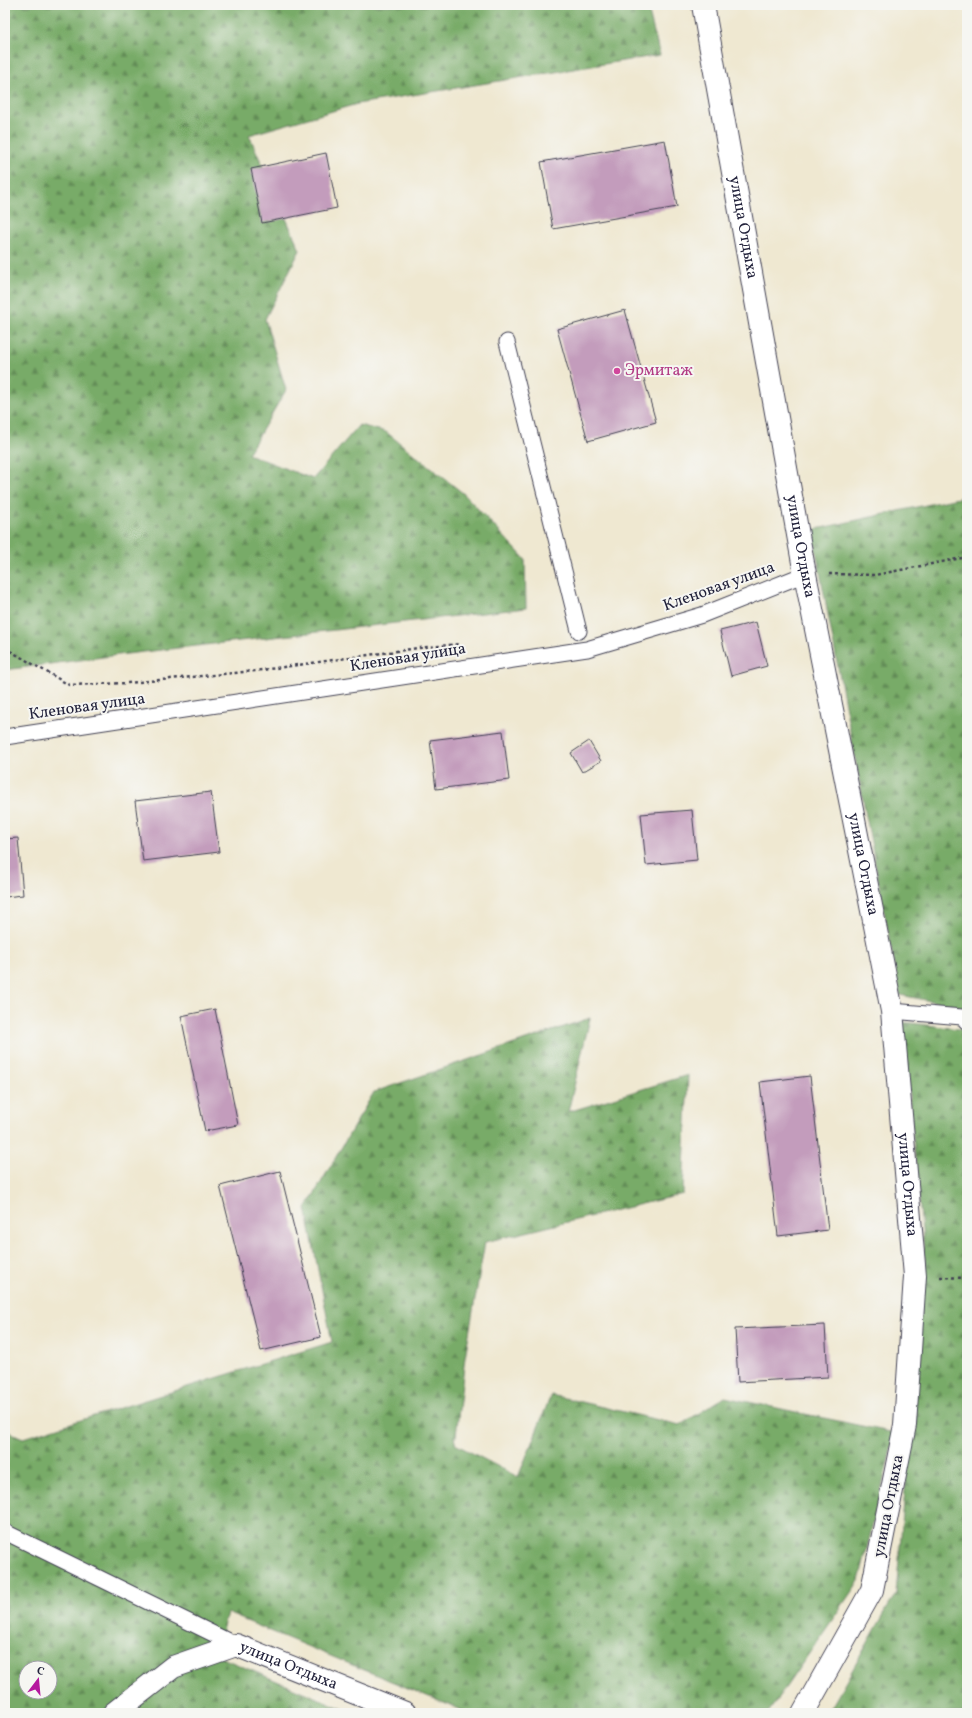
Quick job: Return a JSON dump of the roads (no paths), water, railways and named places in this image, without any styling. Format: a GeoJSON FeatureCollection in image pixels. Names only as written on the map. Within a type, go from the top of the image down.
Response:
{"type":"FeatureCollection","features":[{"type":"Feature","properties":{"kind":"street","name":"улица Отдыха"},"geometry":{"type":"LineString","coordinates":[[703,5],[805,574],[892,1011],[916,1276],[905,1425],[872,1590],[803,1713]]}},
{"type":"Feature","properties":{"kind":"street","name":"улица Отдыха"},"geometry":{"type":"LineString","coordinates":[[114,1713],[173,1667],[236,1645],[405,1713]]}},
{"type":"Feature","properties":{"kind":"lane"},"geometry":{"type":"LineString","coordinates":[[507,342],[579,631]]}},
{"type":"Feature","properties":{"kind":"lane","name":"Кленовая улица"},"geometry":{"type":"LineString","coordinates":[[5,737],[587,649],[702,615],[805,574]]}},
{"type":"Feature","properties":{"kind":"lane"},"geometry":{"type":"LineString","coordinates":[[892,1011],[965,1018]]}},
{"type":"Feature","properties":{"kind":"lane"},"geometry":{"type":"LineString","coordinates":[[5,1532],[236,1645]]}},
{"type":"Feature","properties":{"kind":"place","name":"Эрмитаж"},"geometry":{"type":"Point","coordinates":[617,371]}}]}
